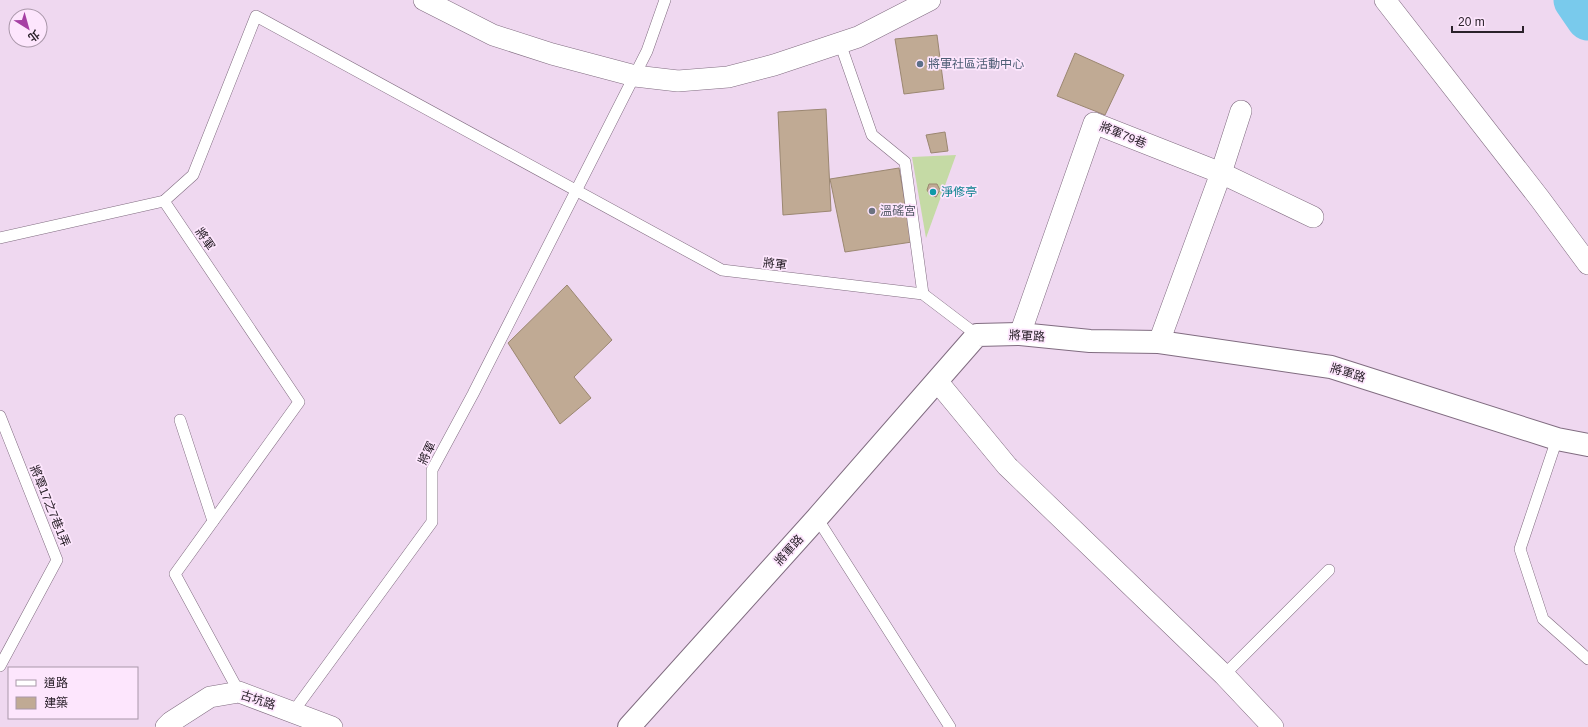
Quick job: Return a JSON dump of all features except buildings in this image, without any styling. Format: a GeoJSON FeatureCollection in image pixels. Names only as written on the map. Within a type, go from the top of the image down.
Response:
{"type":"FeatureCollection","features":[{"type":"Feature","properties":{"kind":"main road","name":"將軍路"},"geometry":{"type":"LineString","coordinates":[[629,727],[817,518],[977,335],[1020,334],[1090,341],[1159,342],[1331,367],[1557,439],[1588,445]]}},
{"type":"Feature","properties":{"kind":"street"},"geometry":{"type":"LineString","coordinates":[[424,0],[493,35],[552,54],[635,76],[678,81],[728,76],[774,65],[858,36],[930,0]]}},
{"type":"Feature","properties":{"kind":"street"},"geometry":{"type":"LineString","coordinates":[[1385,0],[1540,199],[1588,264]]}},
{"type":"Feature","properties":{"kind":"street"},"geometry":{"type":"LineString","coordinates":[[1159,342],[1221,173],[1241,111]]}},
{"type":"Feature","properties":{"kind":"street","name":"將軍79巷"},"geometry":{"type":"LineString","coordinates":[[1020,334],[1094,123],[1221,173],[1313,217]]}},
{"type":"Feature","properties":{"kind":"street"},"geometry":{"type":"LineString","coordinates":[[937,381],[1007,466],[1224,675],[1273,727]]}},
{"type":"Feature","properties":{"kind":"street","name":"古坑路"},"geometry":{"type":"LineString","coordinates":[[166,727],[171,722],[210,697],[239,692],[332,727]]}},
{"type":"Feature","properties":{"kind":"lane","name":"將軍"},"geometry":{"type":"LineString","coordinates":[[293,712],[432,522],[432,470],[477,387],[635,76],[647,51],[665,0]]}},
{"type":"Feature","properties":{"kind":"lane","name":"將軍"},"geometry":{"type":"LineString","coordinates":[[0,238],[164,201],[193,175],[256,16],[576,192],[722,270],[923,294]]}},
{"type":"Feature","properties":{"kind":"lane"},"geometry":{"type":"LineString","coordinates":[[840,43],[872,135],[905,162],[923,294],[977,335]]}},
{"type":"Feature","properties":{"kind":"lane","name":"將軍"},"geometry":{"type":"LineString","coordinates":[[164,201],[299,402],[175,574],[239,692]]}},
{"type":"Feature","properties":{"kind":"lane","name":"將軍17之7巷1弄"},"geometry":{"type":"LineString","coordinates":[[0,416],[57,560],[0,666]]}},
{"type":"Feature","properties":{"kind":"lane"},"geometry":{"type":"LineString","coordinates":[[180,420],[213,521]]}},
{"type":"Feature","properties":{"kind":"lane"},"geometry":{"type":"LineString","coordinates":[[1557,439],[1520,549],[1543,619],[1588,659]]}},
{"type":"Feature","properties":{"kind":"lane"},"geometry":{"type":"LineString","coordinates":[[817,518],[950,727]]}},
{"type":"Feature","properties":{"kind":"lane"},"geometry":{"type":"LineString","coordinates":[[1224,675],[1330,570]]}},
{"type":"Feature","properties":{"kind":"green space"},"geometry":{"type":"Polygon","coordinates":[[[956,155],[926,238],[912,157],[956,155]]]}},
{"type":"Feature","properties":{"kind":"waterway"},"geometry":{"type":"LineString","coordinates":[[1575,0],[1588,19]]}},
{"type":"Feature","properties":{"kind":"place","name":"將軍社區活動中心"},"geometry":{"type":"Point","coordinates":[920,64]}},
{"type":"Feature","properties":{"kind":"place","name":"淨修亭"},"geometry":{"type":"Point","coordinates":[933,192]}},
{"type":"Feature","properties":{"kind":"place","name":"溫磘宮"},"geometry":{"type":"Point","coordinates":[872,211]}}]}
